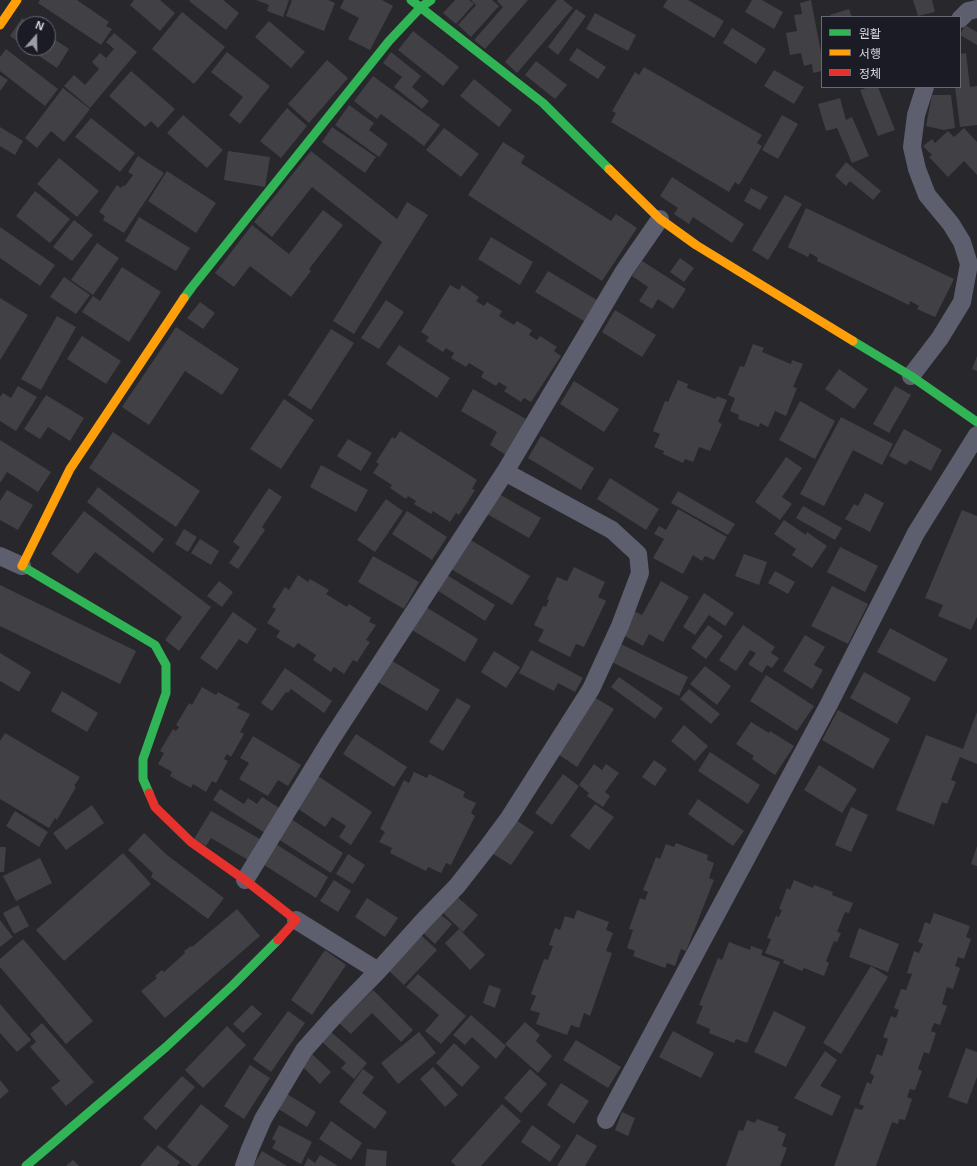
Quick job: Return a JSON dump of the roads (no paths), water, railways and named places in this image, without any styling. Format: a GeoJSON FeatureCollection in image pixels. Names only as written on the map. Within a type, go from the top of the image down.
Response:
{"type":"FeatureCollection","features":[{"type":"Feature","properties":{"kind":"street"},"geometry":{"type":"LineString","coordinates":[[0,25],[17,0]]}},
{"type":"Feature","properties":{"kind":"street"},"geometry":{"type":"LineString","coordinates":[[411,0],[543,103],[660,219],[696,245],[911,376],[977,422]]}},
{"type":"Feature","properties":{"kind":"street"},"geometry":{"type":"LineString","coordinates":[[22,566],[70,469],[192,287],[369,65],[421,7],[431,0]]}},
{"type":"Feature","properties":{"kind":"street"},"geometry":{"type":"LineString","coordinates":[[961,18],[968,11],[977,8]]}},
{"type":"Feature","properties":{"kind":"street"},"geometry":{"type":"LineString","coordinates":[[911,376],[940,338],[962,302],[969,264],[962,242],[951,224],[927,195],[917,169],[912,147],[916,115],[925,88]]}},
{"type":"Feature","properties":{"kind":"street"},"geometry":{"type":"LineString","coordinates":[[245,880],[334,734],[504,472],[624,271],[660,219]]}},
{"type":"Feature","properties":{"kind":"street"},"geometry":{"type":"LineString","coordinates":[[606,1120],[828,706],[916,533],[977,435]]}},
{"type":"Feature","properties":{"kind":"street"},"geometry":{"type":"LineString","coordinates":[[244,1166],[263,1119],[304,1050],[457,886],[509,818],[590,689],[620,626],[640,573],[638,554],[612,530],[504,472]]}},
{"type":"Feature","properties":{"kind":"street"},"geometry":{"type":"LineString","coordinates":[[0,556],[22,566],[155,645],[166,665],[166,693],[143,759],[143,779],[155,807],[191,842],[245,880],[296,920],[378,972]]}},
{"type":"Feature","properties":{"kind":"street"},"geometry":{"type":"LineString","coordinates":[[26,1166],[174,1041],[255,965],[276,944],[296,920]]}}]}
